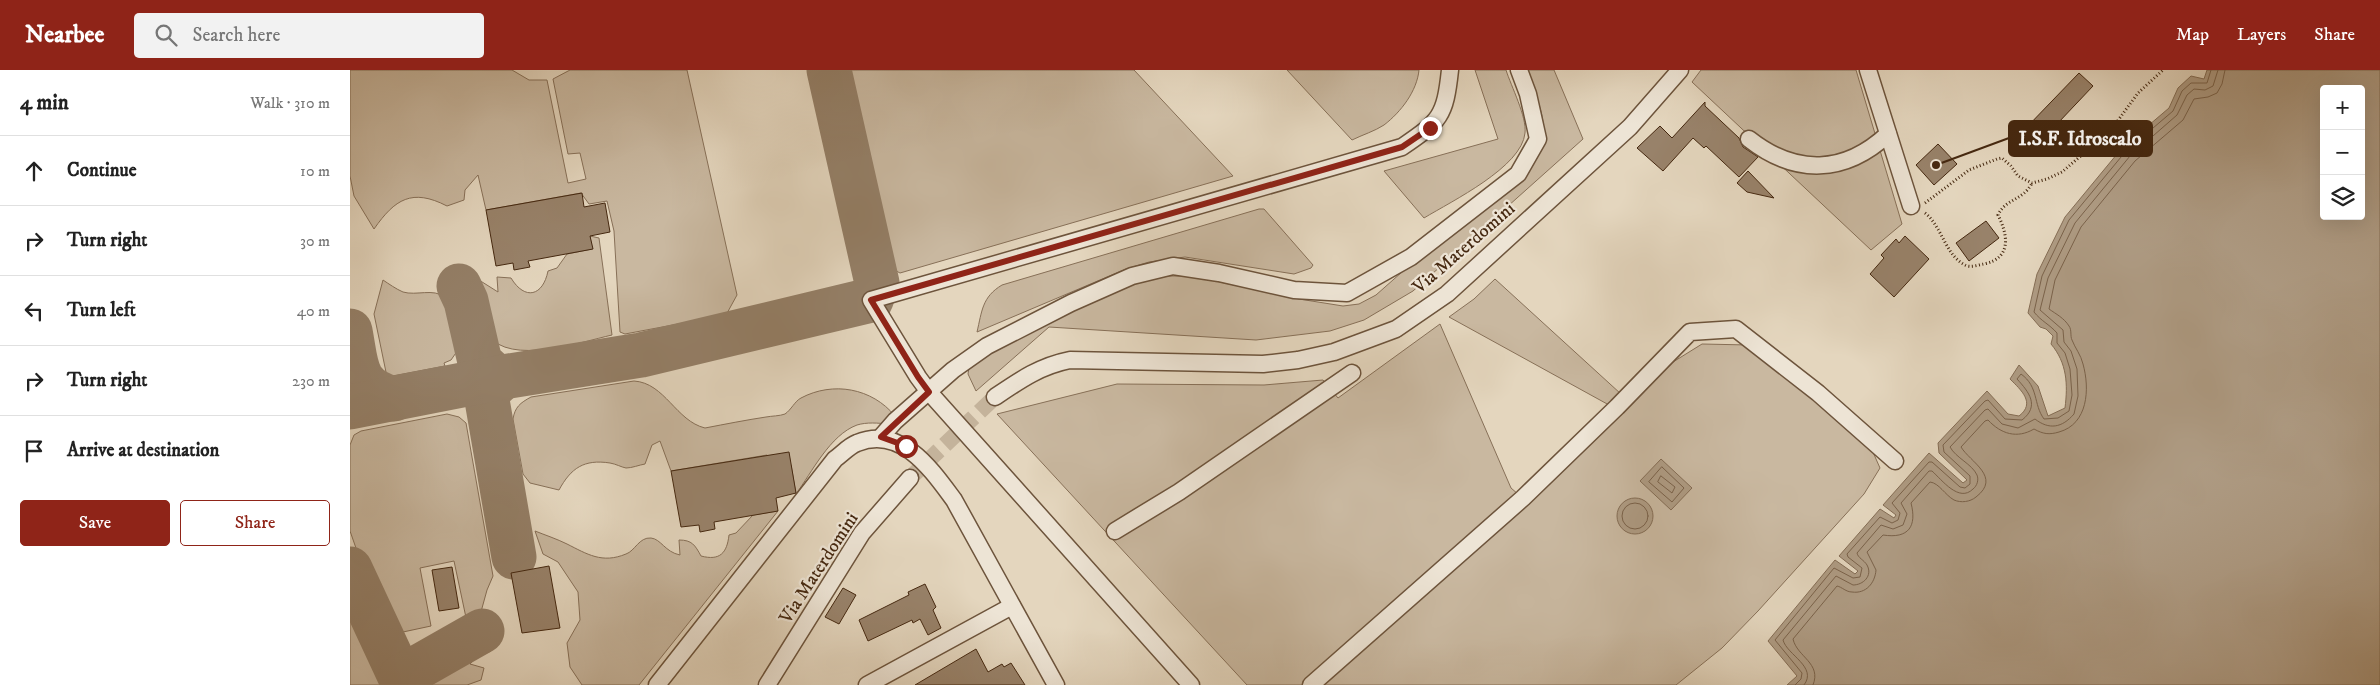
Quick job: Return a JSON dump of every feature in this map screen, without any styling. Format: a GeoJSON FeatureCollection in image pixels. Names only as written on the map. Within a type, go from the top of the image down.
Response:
{"type":"FeatureCollection","features":[{"type":"Feature","properties":{"kind":"street"},"geometry":{"type":"LineString","coordinates":[[1191,685],[929,392],[871,300],[1402,147],[1430,128],[1442,113],[1447,98],[1450,70]]}},
{"type":"Feature","properties":{"kind":"street"},"geometry":{"type":"LineString","coordinates":[[657,685],[835,459],[856,443],[881,437],[953,370],[987,346],[1072,303],[1132,276],[1173,266],[1219,273],[1294,290],[1347,293],[1411,256],[1518,174],[1538,138],[1528,94],[1519,70]]}},
{"type":"Feature","properties":{"kind":"street","name":"Via Materdomini"},"geometry":{"type":"LineString","coordinates":[[995,397],[1028,374],[1049,364],[1070,360],[1263,364],[1334,352],[1396,329],[1447,294],[1630,127],[1680,70]]}},
{"type":"Feature","properties":{"kind":"street"},"geometry":{"type":"LineString","coordinates":[[1868,70],[1888,134],[1914,206]]}},
{"type":"Feature","properties":{"kind":"street"},"geometry":{"type":"LineString","coordinates":[[1749,139],[1760,148],[1787,162],[1826,165],[1846,161],[1871,149],[1888,134]]}},
{"type":"Feature","properties":{"kind":"street"},"geometry":{"type":"LineString","coordinates":[[1311,685],[1522,498],[1617,407],[1690,332],[1736,329],[1818,393],[1895,461]]}},
{"type":"Feature","properties":{"kind":"street"},"geometry":{"type":"LineString","coordinates":[[1116,531],[1179,492],[1352,373]]}},
{"type":"Feature","properties":{"kind":"street"},"geometry":{"type":"LineString","coordinates":[[881,437],[906,446],[939,479],[954,500],[1056,685]]}},
{"type":"Feature","properties":{"kind":"street","name":"Via Materdomini"},"geometry":{"type":"LineString","coordinates":[[767,685],[862,533],[910,478]]}},
{"type":"Feature","properties":{"kind":"street"},"geometry":{"type":"LineString","coordinates":[[867,685],[1012,606]]}},
{"type":"Feature","properties":{"kind":"path"},"geometry":{"type":"LineString","coordinates":[[1914,206],[1924,204],[1969,170],[1997,159],[2002,158],[2018,176],[2032,183],[2047,179],[2070,167],[2111,130],[2138,93],[2163,70]]}},
{"type":"Feature","properties":{"kind":"path"},"geometry":{"type":"LineString","coordinates":[[1914,206],[1929,215],[1953,255],[1965,266],[1972,266],[1992,262],[1999,256],[2005,247],[2006,234],[1998,215],[2003,205],[2027,193],[2032,183]]}},
{"type":"Feature","properties":{"kind":"shaded area"},"geometry":{"type":"Polygon","coordinates":[[[350,70],[512,70],[529,80],[547,80],[568,183],[586,179],[580,153],[568,154],[553,79],[570,70],[687,70],[737,295],[726,315],[625,334],[620,332],[614,231],[607,201],[589,204],[581,193],[486,210],[478,175],[465,190],[464,200],[447,206],[424,198],[414,197],[397,204],[389,210],[374,229],[354,196],[350,176],[350,70]]]}},
{"type":"Feature","properties":{"kind":"shaded area"},"geometry":{"type":"Polygon","coordinates":[[[843,70],[1134,70],[1233,176],[900,273],[887,266],[843,70]]]}},
{"type":"Feature","properties":{"kind":"shaded area"},"geometry":{"type":"Polygon","coordinates":[[[1287,70],[1419,70],[1412,93],[1396,114],[1384,125],[1352,140],[1287,70]]]}},
{"type":"Feature","properties":{"kind":"shaded area"},"geometry":{"type":"Polygon","coordinates":[[[1475,70],[1506,70],[1524,119],[1525,133],[1521,146],[1512,158],[1484,182],[1424,218],[1384,171],[1498,139],[1475,70]]]}},
{"type":"Feature","properties":{"kind":"shaded area"},"geometry":{"type":"Polygon","coordinates":[[[1526,70],[1554,70],[1583,139],[1413,291],[1364,320],[1330,331],[1256,340],[1049,327],[976,391],[968,374],[971,355],[1139,282],[1158,276],[1192,276],[1299,299],[1343,306],[1359,304],[1376,295],[1541,149],[1543,138],[1542,118],[1526,70]]]}},
{"type":"Feature","properties":{"kind":"shaded area"},"geometry":{"type":"Polygon","coordinates":[[[1701,70],[1856,70],[1902,224],[1871,250],[1692,82],[1701,70]]]}},
{"type":"Feature","properties":{"kind":"shaded area"},"geometry":{"type":"Polygon","coordinates":[[[1264,209],[1313,265],[1311,268],[1294,274],[1185,257],[1149,262],[1126,269],[977,332],[984,305],[990,294],[1002,285],[1264,209]]]}},
{"type":"Feature","properties":{"kind":"shaded area"},"geometry":{"type":"Polygon","coordinates":[[[590,236],[599,238],[612,335],[565,346],[529,350],[512,349],[498,344],[488,335],[471,276],[476,275],[479,280],[498,292],[497,277],[511,278],[522,290],[533,293],[542,286],[548,271],[557,268],[567,254],[592,249],[590,236]]]}},
{"type":"Feature","properties":{"kind":"shaded area"},"geometry":{"type":"Polygon","coordinates":[[[1495,279],[1621,394],[1609,405],[1449,317],[1474,299],[1495,279]]]}},
{"type":"Feature","properties":{"kind":"shaded area"},"geometry":{"type":"Polygon","coordinates":[[[383,280],[403,292],[440,294],[448,301],[456,319],[462,344],[451,360],[444,363],[445,366],[387,377],[374,314],[383,280]]]}},
{"type":"Feature","properties":{"kind":"shaded area"},"geometry":{"type":"Polygon","coordinates":[[[1440,324],[1511,488],[1526,501],[1673,362],[1702,344],[1749,345],[1872,450],[1880,468],[1864,494],[1758,611],[1722,648],[1676,685],[1247,685],[997,414],[1117,384],[1264,385],[1323,380],[1338,398],[1440,324]]]}},
{"type":"Feature","properties":{"kind":"shaded area"},"geometry":{"type":"Polygon","coordinates":[[[634,381],[645,383],[654,388],[686,418],[705,428],[783,415],[801,398],[813,393],[839,389],[851,390],[875,399],[886,406],[895,416],[888,424],[869,423],[857,425],[838,437],[822,455],[796,494],[791,465],[770,468],[767,455],[671,471],[660,441],[652,445],[645,464],[626,468],[601,462],[586,464],[568,476],[559,490],[530,483],[523,474],[513,419],[515,411],[524,401],[531,397],[634,381]]]}},
{"type":"Feature","properties":{"kind":"shaded area"},"geometry":{"type":"Polygon","coordinates":[[[447,414],[459,417],[466,423],[493,576],[479,619],[468,627],[454,561],[420,568],[431,626],[403,632],[398,628],[357,551],[350,531],[350,445],[354,435],[361,431],[447,414]]]}},
{"type":"Feature","properties":{"kind":"shaded area"},"geometry":{"type":"Polygon","coordinates":[[[778,511],[639,685],[582,685],[570,667],[567,643],[580,620],[578,592],[558,562],[543,554],[535,531],[588,554],[602,558],[626,554],[647,538],[655,539],[680,555],[679,540],[687,541],[695,546],[701,556],[713,557],[718,556],[724,551],[729,535],[736,533],[753,515],[778,511]]]}},
{"type":"Feature","properties":{"kind":"shaded area"},"geometry":{"type":"Polygon","coordinates":[[[350,599],[376,661],[382,685],[350,685],[350,599]]]}},
{"type":"Feature","properties":{"kind":"shaded area"},"geometry":{"type":"Polygon","coordinates":[[[486,641],[491,651],[476,658],[470,664],[484,668],[481,680],[467,685],[432,685],[435,676],[446,662],[461,652],[486,641]]]}},
{"type":"Feature","properties":{"kind":"water"},"geometry":{"type":"Polygon","coordinates":[[[2207,70],[2380,70],[2380,685],[1787,685],[1797,676],[1768,641],[1835,560],[1855,574],[1858,571],[1839,556],[1880,509],[1894,518],[1896,515],[1883,505],[1929,453],[1963,483],[1967,480],[1939,453],[1938,443],[1987,391],[2008,414],[2019,416],[2024,411],[2027,401],[2022,392],[2010,379],[2019,365],[2038,386],[2048,416],[2065,408],[2065,374],[2060,359],[2051,344],[2053,336],[2046,329],[2040,327],[2028,313],[2037,274],[2065,217],[2122,148],[2169,108],[2178,88],[2191,76],[2204,79],[2207,70]]]}},
{"type":"Feature","properties":{"kind":"water"},"geometry":{"type":"Polygon","coordinates":[[[1661,459],[1692,488],[1671,510],[1640,481],[1661,459]]]}},
{"type":"Feature","properties":{"kind":"water"},"geometry":{"type":"Polygon","coordinates":[[[1635,498],[1642,499],[1648,503],[1652,509],[1652,523],[1648,529],[1642,533],[1635,534],[1628,533],[1622,529],[1618,523],[1617,516],[1618,509],[1622,503],[1628,499],[1635,498]]]}},
{"type":"Feature","properties":{"kind":"building"},"geometry":{"type":"Polygon","coordinates":[[[2079,73],[2093,86],[2040,142],[2026,128],[2079,73]]]}},
{"type":"Feature","properties":{"kind":"building"},"geometry":{"type":"Polygon","coordinates":[[[1705,102],[1705,106],[1739,138],[1743,147],[1758,157],[1739,177],[1706,146],[1704,148],[1693,138],[1663,171],[1637,148],[1660,126],[1672,138],[1705,102]]]}},
{"type":"Feature","properties":{"kind":"building"},"geometry":{"type":"Polygon","coordinates":[[[1938,144],[1957,164],[1934,185],[1916,165],[1938,144]]]}},
{"type":"Feature","properties":{"kind":"building"},"geometry":{"type":"Polygon","coordinates":[[[1748,171],[1774,198],[1747,192],[1737,183],[1748,171]]]}},
{"type":"Feature","properties":{"kind":"building"},"geometry":{"type":"Polygon","coordinates":[[[582,193],[584,207],[605,203],[610,232],[590,236],[593,249],[528,261],[530,267],[514,270],[513,263],[496,266],[486,210],[582,193]]]}},
{"type":"Feature","properties":{"kind":"building"},"geometry":{"type":"Polygon","coordinates":[[[1986,221],[1999,238],[1969,261],[1956,243],[1986,221]]]}},
{"type":"Feature","properties":{"kind":"building"},"geometry":{"type":"Polygon","coordinates":[[[1905,236],[1929,259],[1894,297],[1870,274],[1884,258],[1881,255],[1896,239],[1899,243],[1905,236]]]}},
{"type":"Feature","properties":{"kind":"building"},"geometry":{"type":"Polygon","coordinates":[[[789,452],[796,493],[776,498],[778,511],[714,522],[715,529],[700,532],[699,525],[681,527],[671,471],[789,452]]]}},
{"type":"Feature","properties":{"kind":"building"},"geometry":{"type":"Polygon","coordinates":[[[549,566],[560,628],[522,633],[511,573],[549,566]]]}},
{"type":"Feature","properties":{"kind":"building"},"geometry":{"type":"Polygon","coordinates":[[[452,567],[459,608],[439,611],[432,570],[452,567]]]}},
{"type":"Feature","properties":{"kind":"building"},"geometry":{"type":"Polygon","coordinates":[[[925,584],[936,607],[933,610],[941,628],[928,635],[920,619],[913,623],[912,620],[868,641],[859,620],[909,595],[908,592],[925,584]]]}},
{"type":"Feature","properties":{"kind":"building"},"geometry":{"type":"Polygon","coordinates":[[[843,588],[856,595],[839,624],[825,617],[843,588]]]}},
{"type":"Feature","properties":{"kind":"building"},"geometry":{"type":"Polygon","coordinates":[[[976,649],[988,672],[1002,664],[1004,667],[1011,663],[1025,685],[915,685],[976,649]]]}},
{"type":"Feature","properties":{"kind":"taxiway"},"geometry":{"type":"LineString","coordinates":[[350,407],[503,377],[641,355],[871,300],[877,283],[829,70]]}},
{"type":"Feature","properties":{"kind":"taxiway"},"geometry":{"type":"LineString","coordinates":[[459,286],[466,301],[480,362],[493,374],[503,377]]}},
{"type":"Feature","properties":{"kind":"taxiway"},"geometry":{"type":"LineString","coordinates":[[350,331],[356,365],[364,382],[381,394],[394,399]]}},
{"type":"Feature","properties":{"kind":"taxiway"},"geometry":{"type":"LineString","coordinates":[[503,377],[488,391],[487,400],[514,557]]}},
{"type":"Feature","properties":{"kind":"taxiway"},"geometry":{"type":"LineString","coordinates":[[350,569],[404,685]]}},
{"type":"Feature","properties":{"kind":"taxiway"},"geometry":{"type":"LineString","coordinates":[[401,677],[482,631]]}},
{"type":"Feature","properties":{"kind":"tunnel"},"geometry":{"type":"LineString","coordinates":[[910,478],[995,397]]}},
{"type":"Feature","properties":{"kind":"place","name":"I.S.F. Idroscalo"},"geometry":{"type":"Point","coordinates":[1936,165]}},
{"type":"Feature","properties":{"kind":"route"},"geometry":{"type":"LineString","coordinates":[[906,446],[881,437],[895,421],[929,392],[871,300],[1402,147],[1430,128]]}}]}
